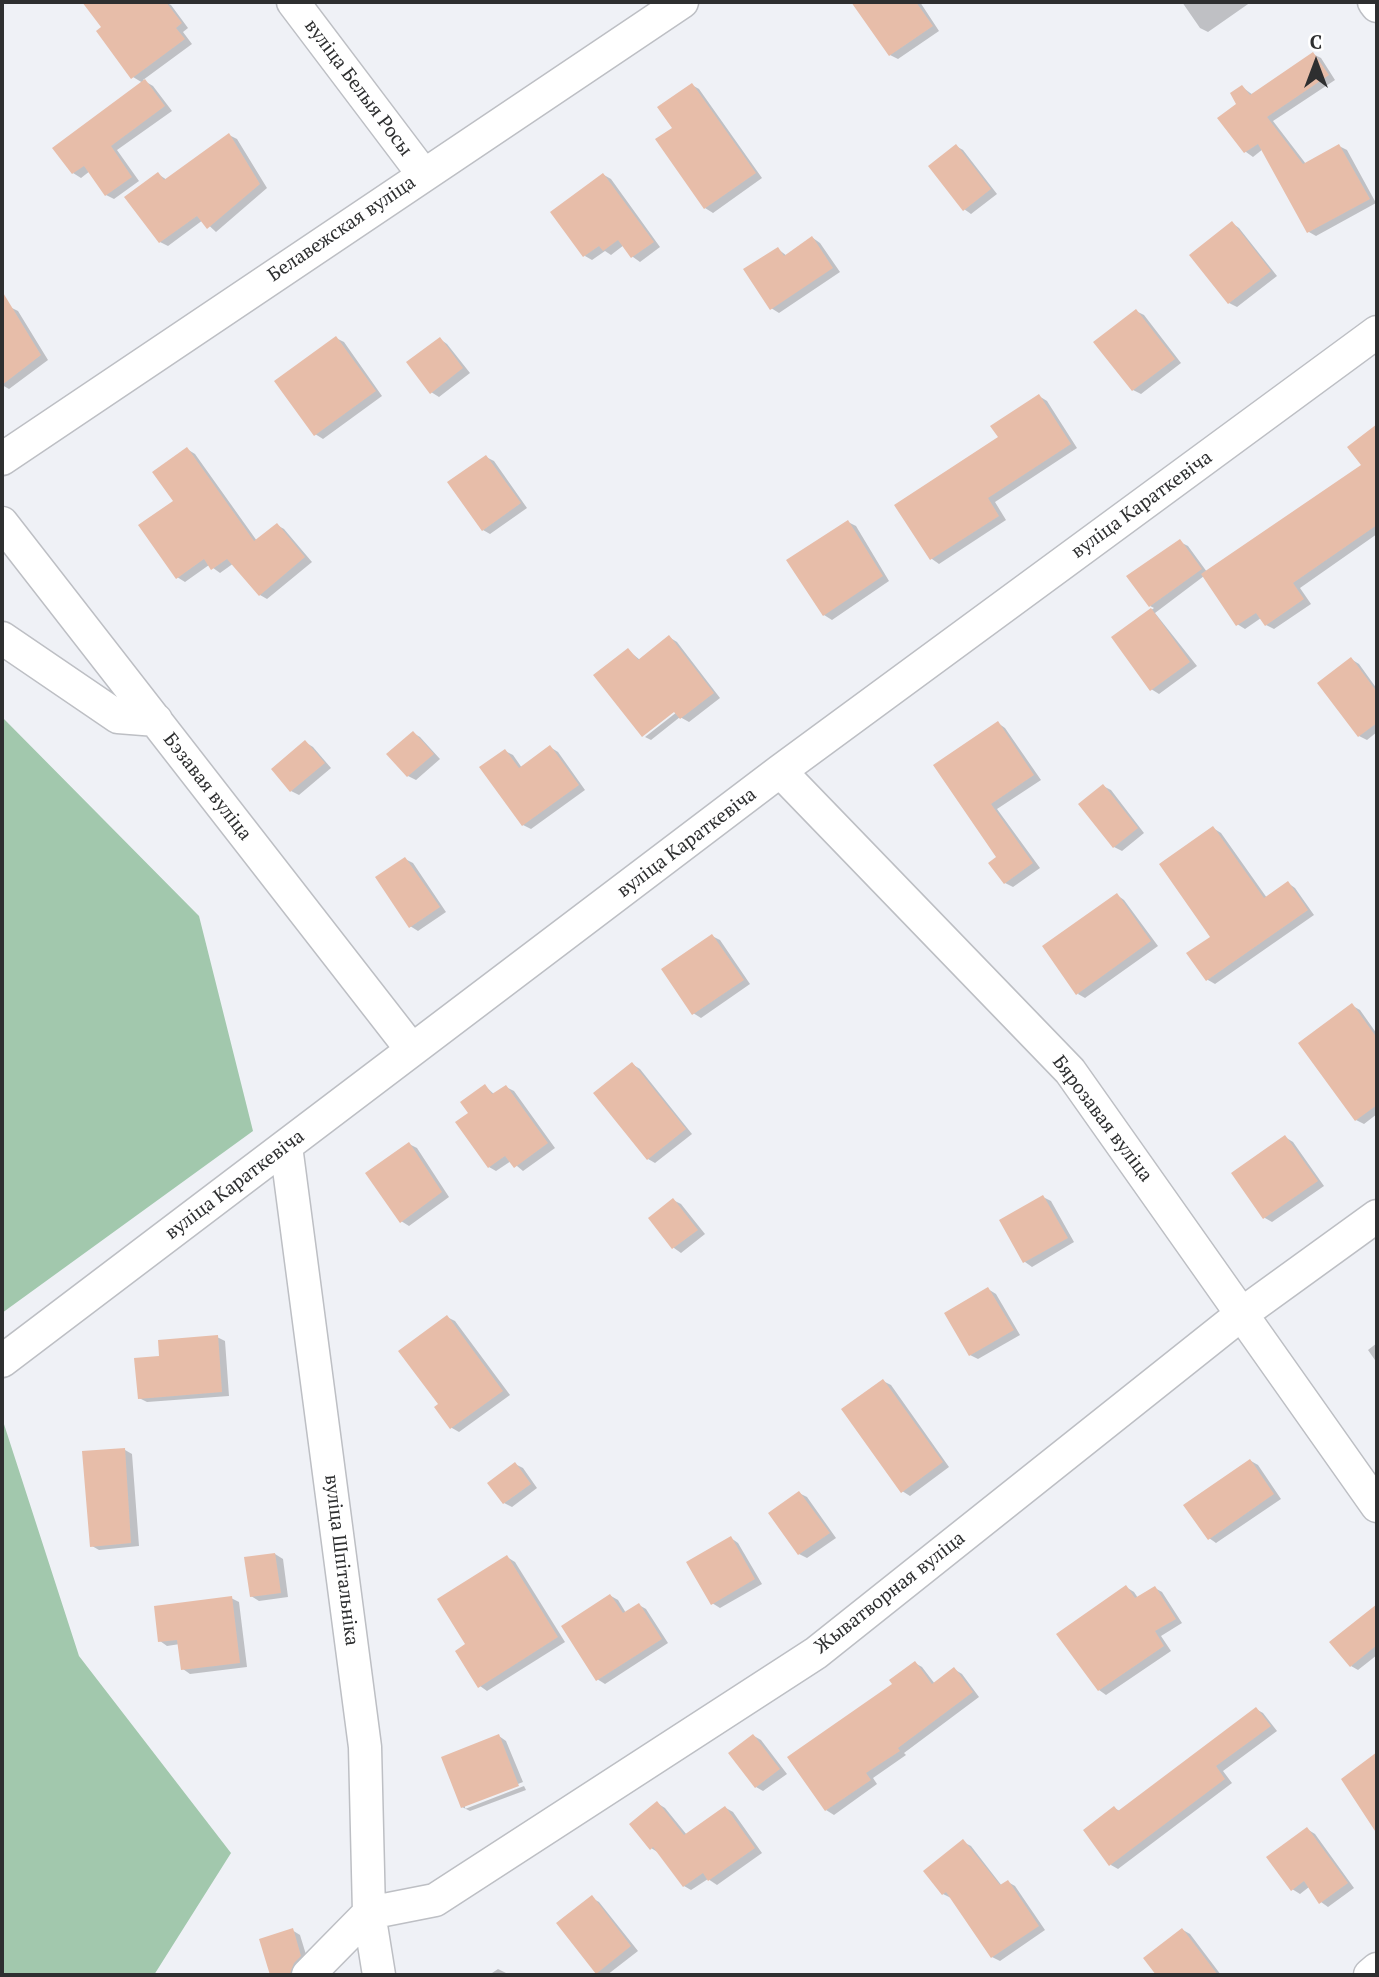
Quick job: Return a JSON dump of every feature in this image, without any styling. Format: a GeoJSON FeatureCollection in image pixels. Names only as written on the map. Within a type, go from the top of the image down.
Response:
{"type":"FeatureCollection","features":[{"type":"Feature","properties":{"kind":"street","name":"вуліца Белыя Росы"},"geometry":{"type":"LineString","coordinates":[[293,2],[423,174]]}},
{"type":"Feature","properties":{"kind":"street","name":"Белавежская вуліца"},"geometry":{"type":"LineString","coordinates":[[2,459],[682,2]]}},
{"type":"Feature","properties":{"kind":"street"},"geometry":{"type":"LineString","coordinates":[[1374,2],[1377,6]]}},
{"type":"Feature","properties":{"kind":"street","name":"вуліца Караткевіча"},"geometry":{"type":"LineString","coordinates":[[2,1361],[780,771],[1377,332]]}},
{"type":"Feature","properties":{"kind":"street","name":"Бэзавая вуліца"},"geometry":{"type":"LineString","coordinates":[[2,523],[412,1050]]}},
{"type":"Feature","properties":{"kind":"street"},"geometry":{"type":"LineString","coordinates":[[2,638],[118,717],[156,720]]}},
{"type":"Feature","properties":{"kind":"street","name":"Бярозавая вуліца"},"geometry":{"type":"LineString","coordinates":[[780,771],[1070,1071],[1377,1506]]}},
{"type":"Feature","properties":{"kind":"street","name":"вуліца Шпітальніка"},"geometry":{"type":"LineString","coordinates":[[286,1146],[365,1747],[369,1913],[379,1975]]}},
{"type":"Feature","properties":{"kind":"street","name":"Жыватворная вуліца"},"geometry":{"type":"LineString","coordinates":[[369,1913],[435,1900],[816,1653],[1243,1313],[1377,1216]]}},
{"type":"Feature","properties":{"kind":"street"},"geometry":{"type":"LineString","coordinates":[[308,1975],[369,1913]]}},
{"type":"Feature","properties":{"kind":"street"},"geometry":{"type":"LineString","coordinates":[[1370,1975],[1377,1969]]}},
{"type":"Feature","properties":{"kind":"green space"},"geometry":{"type":"Polygon","coordinates":[[[2,717],[199,916],[253,1131],[2,1313],[2,717]]]}},
{"type":"Feature","properties":{"kind":"green space"},"geometry":{"type":"Polygon","coordinates":[[[2,1418],[79,1656],[231,1853],[154,1975],[2,1975],[2,1418]]]}},
{"type":"Feature","properties":{"kind":"building"},"geometry":{"type":"Polygon","coordinates":[[[82,2],[166,2],[182,23],[176,28],[185,39],[131,79],[96,31],[101,27],[82,2]]]}},
{"type":"Feature","properties":{"kind":"building"},"geometry":{"type":"Polygon","coordinates":[[[851,2],[916,2],[933,26],[889,56],[851,2]]]}},
{"type":"Feature","properties":{"kind":"building"},"geometry":{"type":"Polygon","coordinates":[[[1313,52],[1329,75],[1267,117],[1303,164],[1339,144],[1370,199],[1307,233],[1258,144],[1244,153],[1217,118],[1236,104],[1230,93],[1242,85],[1250,95],[1313,52]]]}},
{"type":"Feature","properties":{"kind":"building"},"geometry":{"type":"Polygon","coordinates":[[[145,79],[165,106],[111,146],[132,177],[105,196],[84,166],[72,174],[52,148],[145,79]]]}},
{"type":"Feature","properties":{"kind":"building"},"geometry":{"type":"Polygon","coordinates":[[[692,83],[756,173],[704,209],[655,139],[672,128],[657,107],[692,83]]]}},
{"type":"Feature","properties":{"kind":"building"},"geometry":{"type":"Polygon","coordinates":[[[229,133],[260,184],[207,229],[197,216],[159,243],[124,197],[158,172],[164,180],[229,133]]]}},
{"type":"Feature","properties":{"kind":"building"},"geometry":{"type":"Polygon","coordinates":[[[956,144],[991,189],[963,211],[928,166],[956,144]]]}},
{"type":"Feature","properties":{"kind":"building"},"geometry":{"type":"Polygon","coordinates":[[[603,173],[654,242],[631,258],[618,240],[603,251],[599,246],[583,257],[550,212],[603,173]]]}},
{"type":"Feature","properties":{"kind":"building"},"geometry":{"type":"Polygon","coordinates":[[[1232,221],[1271,271],[1228,304],[1189,255],[1232,221]]]}},
{"type":"Feature","properties":{"kind":"building"},"geometry":{"type":"Polygon","coordinates":[[[812,236],[833,268],[770,310],[743,269],[778,247],[784,256],[812,236]]]}},
{"type":"Feature","properties":{"kind":"building"},"geometry":{"type":"Polygon","coordinates":[[[2,291],[41,355],[2,385],[2,291]]]}},
{"type":"Feature","properties":{"kind":"building"},"geometry":{"type":"Polygon","coordinates":[[[1136,309],[1175,359],[1132,391],[1093,342],[1136,309]]]}},
{"type":"Feature","properties":{"kind":"building"},"geometry":{"type":"Polygon","coordinates":[[[336,336],[376,391],[314,436],[274,381],[336,336]]]}},
{"type":"Feature","properties":{"kind":"building"},"geometry":{"type":"Polygon","coordinates":[[[440,337],[463,368],[430,394],[406,362],[440,337]]]}},
{"type":"Feature","properties":{"kind":"building"},"geometry":{"type":"Polygon","coordinates":[[[1039,394],[1071,444],[988,498],[999,516],[930,560],[894,505],[998,437],[990,426],[1039,394]]]}},
{"type":"Feature","properties":{"kind":"building"},"geometry":{"type":"Polygon","coordinates":[[[1377,424],[1377,525],[1293,583],[1304,599],[1265,626],[1256,613],[1236,626],[1201,574],[1361,465],[1347,447],[1377,424]]]}},
{"type":"Feature","properties":{"kind":"building"},"geometry":{"type":"Polygon","coordinates":[[[187,447],[254,541],[277,523],[305,557],[259,596],[227,559],[211,570],[204,559],[176,579],[138,525],[173,501],[152,472],[187,447]]]}},
{"type":"Feature","properties":{"kind":"building"},"geometry":{"type":"Polygon","coordinates":[[[486,455],[521,503],[482,531],[447,482],[486,455]]]}},
{"type":"Feature","properties":{"kind":"building"},"geometry":{"type":"Polygon","coordinates":[[[848,520],[883,576],[823,616],[786,560],[848,520]]]}},
{"type":"Feature","properties":{"kind":"building"},"geometry":{"type":"Polygon","coordinates":[[[1180,539],[1202,569],[1149,607],[1126,576],[1180,539]]]}},
{"type":"Feature","properties":{"kind":"building"},"geometry":{"type":"Polygon","coordinates":[[[1151,608],[1190,662],[1150,691],[1111,637],[1151,608]]]}},
{"type":"Feature","properties":{"kind":"building"},"geometry":{"type":"Polygon","coordinates":[[[669,635],[714,693],[680,719],[674,712],[642,737],[593,675],[628,648],[638,660],[669,635]]]}},
{"type":"Feature","properties":{"kind":"building"},"geometry":{"type":"Polygon","coordinates":[[[1351,657],[1377,692],[1377,723],[1358,737],[1317,683],[1351,657]]]}},
{"type":"Feature","properties":{"kind":"building"},"geometry":{"type":"Polygon","coordinates":[[[998,721],[1034,775],[991,804],[1033,863],[1004,884],[988,863],[996,857],[933,765],[998,721]]]}},
{"type":"Feature","properties":{"kind":"building"},"geometry":{"type":"Polygon","coordinates":[[[413,731],[434,754],[407,777],[386,754],[413,731]]]}},
{"type":"Feature","properties":{"kind":"building"},"geometry":{"type":"Polygon","coordinates":[[[305,740],[325,763],[290,792],[271,769],[305,740]]]}},
{"type":"Feature","properties":{"kind":"building"},"geometry":{"type":"Polygon","coordinates":[[[550,745],[579,785],[522,826],[479,767],[505,749],[519,768],[550,745]]]}},
{"type":"Feature","properties":{"kind":"building"},"geometry":{"type":"Polygon","coordinates":[[[1103,784],[1138,828],[1113,848],[1078,804],[1103,784]]]}},
{"type":"Feature","properties":{"kind":"building"},"geometry":{"type":"Polygon","coordinates":[[[1213,826],[1264,898],[1288,881],[1308,910],[1206,981],[1186,953],[1210,937],[1159,864],[1213,826]]]}},
{"type":"Feature","properties":{"kind":"building"},"geometry":{"type":"Polygon","coordinates":[[[405,857],[440,907],[409,928],[375,877],[405,857]]]}},
{"type":"Feature","properties":{"kind":"building"},"geometry":{"type":"Polygon","coordinates":[[[1117,893],[1151,941],[1076,995],[1042,946],[1117,893]]]}},
{"type":"Feature","properties":{"kind":"building"},"geometry":{"type":"Polygon","coordinates":[[[712,934],[744,980],[692,1015],[661,969],[712,934]]]}},
{"type":"Feature","properties":{"kind":"building"},"geometry":{"type":"Polygon","coordinates":[[[1352,1003],[1377,1038],[1377,1105],[1355,1121],[1298,1043],[1352,1003]]]}},
{"type":"Feature","properties":{"kind":"building"},"geometry":{"type":"Polygon","coordinates":[[[632,1062],[686,1129],[647,1160],[593,1093],[632,1062]]]}},
{"type":"Feature","properties":{"kind":"building"},"geometry":{"type":"Polygon","coordinates":[[[485,1084],[492,1094],[506,1085],[548,1143],[514,1168],[505,1156],[488,1168],[455,1122],[468,1113],[460,1102],[485,1084]]]}},
{"type":"Feature","properties":{"kind":"building"},"geometry":{"type":"Polygon","coordinates":[[[1285,1135],[1318,1181],[1263,1219],[1231,1173],[1285,1135]]]}},
{"type":"Feature","properties":{"kind":"building"},"geometry":{"type":"Polygon","coordinates":[[[409,1142],[442,1192],[400,1223],[365,1173],[409,1142]]]}},
{"type":"Feature","properties":{"kind":"building"},"geometry":{"type":"Polygon","coordinates":[[[1043,1195],[1068,1238],[1023,1263],[999,1220],[1043,1195]]]}},
{"type":"Feature","properties":{"kind":"building"},"geometry":{"type":"Polygon","coordinates":[[[673,1198],[698,1230],[672,1249],[648,1218],[673,1198]]]}},
{"type":"Feature","properties":{"kind":"building"},"geometry":{"type":"Polygon","coordinates":[[[988,1287],[1014,1330],[969,1356],[944,1313],[988,1287]]]}},
{"type":"Feature","properties":{"kind":"building"},"geometry":{"type":"Polygon","coordinates":[[[447,1315],[503,1391],[450,1429],[434,1407],[438,1404],[398,1351],[447,1315]]]}},
{"type":"Feature","properties":{"kind":"building"},"geometry":{"type":"Polygon","coordinates":[[[218,1335],[222,1392],[138,1399],[134,1358],[159,1356],[158,1340],[218,1335]]]}},
{"type":"Feature","properties":{"kind":"building"},"geometry":{"type":"Polygon","coordinates":[[[883,1379],[943,1462],[901,1493],[841,1409],[883,1379]]]}},
{"type":"Feature","properties":{"kind":"building"},"geometry":{"type":"Polygon","coordinates":[[[125,1448],[131,1543],[90,1547],[82,1451],[125,1448]]]}},
{"type":"Feature","properties":{"kind":"building"},"geometry":{"type":"Polygon","coordinates":[[[1250,1459],[1274,1494],[1208,1540],[1183,1505],[1250,1459]]]}},
{"type":"Feature","properties":{"kind":"building"},"geometry":{"type":"Polygon","coordinates":[[[515,1462],[531,1484],[503,1504],[487,1483],[515,1462]]]}},
{"type":"Feature","properties":{"kind":"building"},"geometry":{"type":"Polygon","coordinates":[[[799,1491],[830,1533],[798,1555],[768,1513],[799,1491]]]}},
{"type":"Feature","properties":{"kind":"building"},"geometry":{"type":"Polygon","coordinates":[[[731,1536],[755,1579],[711,1605],[686,1562],[731,1536]]]}},
{"type":"Feature","properties":{"kind":"building"},"geometry":{"type":"Polygon","coordinates":[[[275,1553],[281,1593],[250,1597],[244,1557],[275,1553]]]}},
{"type":"Feature","properties":{"kind":"building"},"geometry":{"type":"Polygon","coordinates":[[[507,1555],[558,1637],[478,1688],[455,1651],[465,1644],[437,1599],[507,1555]]]}},
{"type":"Feature","properties":{"kind":"building"},"geometry":{"type":"Polygon","coordinates":[[[1126,1585],[1135,1598],[1155,1586],[1176,1619],[1155,1631],[1164,1646],[1098,1691],[1056,1634],[1126,1585]]]}},
{"type":"Feature","properties":{"kind":"building"},"geometry":{"type":"Polygon","coordinates":[[[610,1594],[623,1613],[639,1603],[662,1639],[596,1681],[561,1626],[610,1594]]]}},
{"type":"Feature","properties":{"kind":"building"},"geometry":{"type":"Polygon","coordinates":[[[232,1596],[240,1663],[181,1670],[177,1640],[158,1642],[154,1606],[232,1596]]]}},
{"type":"Feature","properties":{"kind":"building"},"geometry":{"type":"Polygon","coordinates":[[[1377,1604],[1377,1645],[1350,1667],[1329,1642],[1377,1604]]]}},
{"type":"Feature","properties":{"kind":"building"},"geometry":{"type":"Polygon","coordinates":[[[915,1661],[932,1684],[954,1667],[973,1692],[898,1748],[900,1751],[866,1773],[871,1780],[825,1811],[787,1757],[892,1684],[889,1680],[915,1661]]]}},
{"type":"Feature","properties":{"kind":"building"},"geometry":{"type":"Polygon","coordinates":[[[1256,1707],[1271,1726],[1216,1766],[1225,1779],[1109,1866],[1083,1830],[1114,1806],[1118,1811],[1256,1707]]]}},
{"type":"Feature","properties":{"kind":"building"},"geometry":{"type":"Polygon","coordinates":[[[499,1734],[519,1786],[461,1808],[441,1757],[499,1734]]]}},
{"type":"Feature","properties":{"kind":"building"},"geometry":{"type":"Polygon","coordinates":[[[753,1734],[780,1769],[755,1788],[728,1753],[753,1734]]]}},
{"type":"Feature","properties":{"kind":"building"},"geometry":{"type":"Polygon","coordinates":[[[1377,1752],[1377,1834],[1341,1779],[1377,1752]]]}},
{"type":"Feature","properties":{"kind":"building"},"geometry":{"type":"Polygon","coordinates":[[[657,1801],[684,1835],[725,1806],[755,1848],[708,1881],[703,1873],[683,1887],[653,1847],[650,1850],[629,1824],[657,1801]]]}},
{"type":"Feature","properties":{"kind":"building"},"geometry":{"type":"Polygon","coordinates":[[[1307,1827],[1348,1883],[1319,1904],[1304,1881],[1291,1891],[1266,1857],[1307,1827]]]}},
{"type":"Feature","properties":{"kind":"building"},"geometry":{"type":"Polygon","coordinates":[[[963,1839],[1000,1885],[1008,1880],[1039,1926],[991,1958],[946,1892],[942,1895],[923,1871],[963,1839]]]}},
{"type":"Feature","properties":{"kind":"building"},"geometry":{"type":"Polygon","coordinates":[[[592,1895],[631,1946],[596,1974],[556,1923],[592,1895]]]}},
{"type":"Feature","properties":{"kind":"building"},"geometry":{"type":"Polygon","coordinates":[[[293,1928],[301,1956],[294,1963],[290,1974],[270,1975],[259,1939],[293,1928]]]}},
{"type":"Feature","properties":{"kind":"building"},"geometry":{"type":"Polygon","coordinates":[[[1182,1928],[1218,1975],[1156,1975],[1143,1958],[1182,1928]]]}}]}
